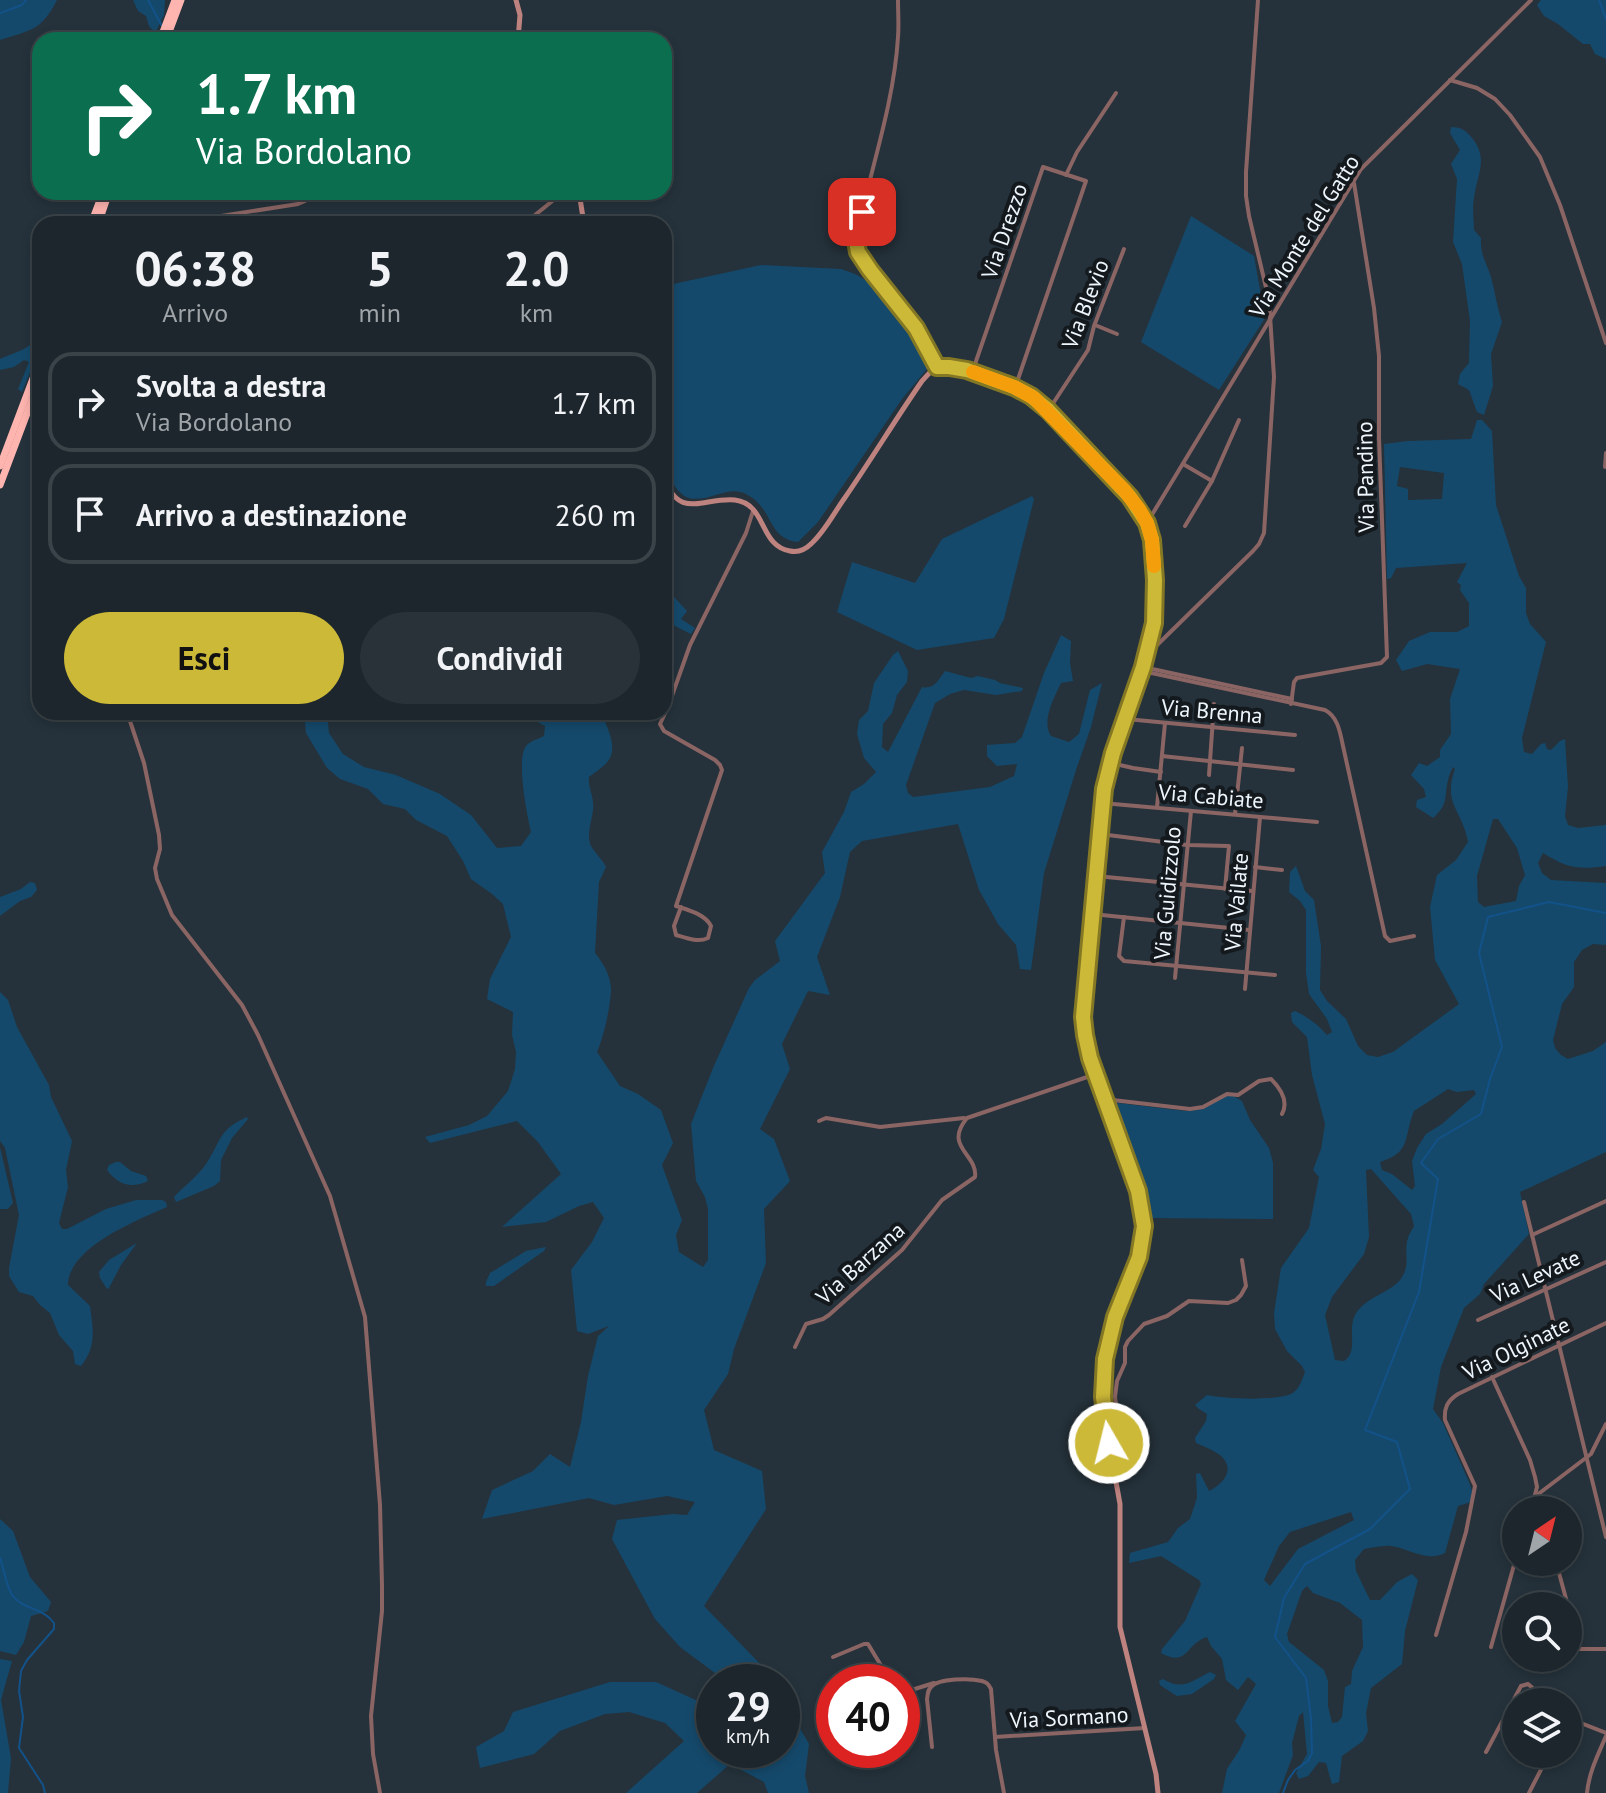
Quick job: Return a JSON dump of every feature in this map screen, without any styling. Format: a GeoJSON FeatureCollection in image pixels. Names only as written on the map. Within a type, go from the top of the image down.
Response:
{"type":"FeatureCollection","features":[{"type":"Feature","properties":{"kind":"highway"},"geometry":{"type":"LineString","coordinates":[[168,32],[175,0]]}},
{"type":"Feature","properties":{"kind":"highway"},"geometry":{"type":"LineString","coordinates":[[164,32],[181,0]]}},
{"type":"Feature","properties":{"kind":"highway"},"geometry":{"type":"LineString","coordinates":[[0,466],[32,381]]}},
{"type":"Feature","properties":{"kind":"highway"},"geometry":{"type":"LineString","coordinates":[[0,485],[32,400]]}},
{"type":"Feature","properties":{"kind":"street"},"geometry":{"type":"LineString","coordinates":[[516,0],[520,15],[519,32]]}},
{"type":"Feature","properties":{"kind":"street"},"geometry":{"type":"LineString","coordinates":[[898,0],[894,68],[856,244],[865,263],[919,333],[937,367]]}},
{"type":"Feature","properties":{"kind":"street"},"geometry":{"type":"LineString","coordinates":[[1147,654],[1256,549],[1262,538],[1274,377],[1266,282],[1246,196],[1258,0]]}},
{"type":"Feature","properties":{"kind":"street","name":"Via Monte del Gatto"},"geometry":{"type":"LineString","coordinates":[[1147,523],[1353,181],[1371,158],[1531,0]]}},
{"type":"Feature","properties":{"kind":"street"},"geometry":{"type":"LineString","coordinates":[[1450,80],[1477,88],[1495,99],[1540,157],[1560,205],[1606,343]]}},
{"type":"Feature","properties":{"kind":"street"},"geometry":{"type":"LineString","coordinates":[[1017,382],[1086,181],[1066,175],[1077,152],[1116,93]]}},
{"type":"Feature","properties":{"kind":"street","name":"Via Drezzo"},"geometry":{"type":"LineString","coordinates":[[974,367],[1043,167],[1066,175]]}},
{"type":"Feature","properties":{"kind":"street","name":"Via Pandino"},"geometry":{"type":"LineString","coordinates":[[1292,701],[1297,678],[1381,663],[1387,657],[1379,356],[1353,181]]}},
{"type":"Feature","properties":{"kind":"street"},"geometry":{"type":"LineString","coordinates":[[221,216],[298,204],[305,200]]}},
{"type":"Feature","properties":{"kind":"street"},"geometry":{"type":"LineString","coordinates":[[534,216],[554,200]]}},
{"type":"Feature","properties":{"kind":"street","name":"Via Blevio"},"geometry":{"type":"LineString","coordinates":[[1050,408],[1085,355],[1124,249]]}},
{"type":"Feature","properties":{"kind":"street"},"geometry":{"type":"LineString","coordinates":[[1095,325],[1117,334]]}},
{"type":"Feature","properties":{"kind":"street"},"geometry":{"type":"LineString","coordinates":[[672,494],[684,503],[697,505],[733,500],[742,502],[758,513],[767,535],[775,544],[792,552],[800,551],[810,545],[853,487],[922,381],[937,367],[953,362],[1017,382],[1050,408],[1130,497],[1147,523],[1152,540],[1155,580],[1154,623],[1143,669],[1111,763],[1102,803],[1083,1017],[1096,1074],[1138,1191],[1144,1226],[1139,1257],[1115,1317],[1105,1359],[1103,1397],[1120,1504],[1120,1627],[1158,1793]]}},
{"type":"Feature","properties":{"kind":"street"},"geometry":{"type":"LineString","coordinates":[[937,367],[963,369],[1014,387],[1050,408]]}},
{"type":"Feature","properties":{"kind":"street"},"geometry":{"type":"LineString","coordinates":[[1185,526],[1212,481],[1239,420]]}},
{"type":"Feature","properties":{"kind":"street"},"geometry":{"type":"LineString","coordinates":[[1605,467],[1606,453]]}},
{"type":"Feature","properties":{"kind":"street"},"geometry":{"type":"LineString","coordinates":[[1183,464],[1212,481]]}},
{"type":"Feature","properties":{"kind":"street"},"geometry":{"type":"LineString","coordinates":[[672,696],[690,645],[749,527],[753,508]]}},
{"type":"Feature","properties":{"kind":"street"},"geometry":{"type":"LineString","coordinates":[[1143,669],[1327,710],[1335,719],[1343,746],[1385,936],[1392,941],[1414,936]]}},
{"type":"Feature","properties":{"kind":"street"},"geometry":{"type":"LineString","coordinates":[[1209,775],[1214,704]]}},
{"type":"Feature","properties":{"kind":"street","name":"Via Brenna"},"geometry":{"type":"LineString","coordinates":[[1126,719],[1295,735]]}},
{"type":"Feature","properties":{"kind":"street"},"geometry":{"type":"LineString","coordinates":[[130,720],[144,763],[159,835],[157,879],[172,915],[242,1005],[258,1035],[330,1196],[365,1317],[379,1489],[382,1611],[371,1745],[380,1793]]}},
{"type":"Feature","properties":{"kind":"street"},"geometry":{"type":"LineString","coordinates":[[662,720],[660,724],[664,731],[717,762],[722,770],[676,906],[681,907],[704,917],[709,921],[708,938],[703,941],[676,935],[674,926],[681,907]]}},
{"type":"Feature","properties":{"kind":"street"},"geometry":{"type":"LineString","coordinates":[[1157,807],[1165,723]]}},
{"type":"Feature","properties":{"kind":"street"},"geometry":{"type":"LineString","coordinates":[[1235,814],[1242,748]]}},
{"type":"Feature","properties":{"kind":"street"},"geometry":{"type":"LineString","coordinates":[[1162,756],[1293,770]]}},
{"type":"Feature","properties":{"kind":"street"},"geometry":{"type":"LineString","coordinates":[[1111,763],[1161,772]]}},
{"type":"Feature","properties":{"kind":"street","name":"Via Cabiate"},"geometry":{"type":"LineString","coordinates":[[1102,803],[1317,822]]}},
{"type":"Feature","properties":{"kind":"street","name":"Via Guidizzolo"},"geometry":{"type":"LineString","coordinates":[[1175,978],[1191,811]]}},
{"type":"Feature","properties":{"kind":"street","name":"Via Vailate"},"geometry":{"type":"LineString","coordinates":[[1245,989],[1260,817]]}},
{"type":"Feature","properties":{"kind":"street"},"geometry":{"type":"LineString","coordinates":[[1100,834],[1187,845],[1229,846],[1225,889]]}},
{"type":"Feature","properties":{"kind":"street"},"geometry":{"type":"LineString","coordinates":[[1255,867],[1282,870]]}},
{"type":"Feature","properties":{"kind":"street"},"geometry":{"type":"LineString","coordinates":[[1096,876],[1252,891]]}},
{"type":"Feature","properties":{"kind":"street"},"geometry":{"type":"LineString","coordinates":[[1092,914],[1250,930]]}},
{"type":"Feature","properties":{"kind":"street"},"geometry":{"type":"LineString","coordinates":[[1124,917],[1121,959],[1275,975]]}},
{"type":"Feature","properties":{"kind":"street"},"geometry":{"type":"LineString","coordinates":[[819,1121],[826,1118],[885,1127],[967,1118],[1096,1074]]}},
{"type":"Feature","properties":{"kind":"street"},"geometry":{"type":"LineString","coordinates":[[1104,1099],[1190,1109],[1203,1107],[1227,1094],[1238,1095],[1259,1081],[1271,1079],[1283,1096],[1285,1104],[1282,1114]]}},
{"type":"Feature","properties":{"kind":"street","name":"Via Barzana"},"geometry":{"type":"LineString","coordinates":[[795,1347],[806,1324],[829,1315],[908,1244],[942,1200],[975,1177],[976,1170],[958,1138],[967,1118]]}},
{"type":"Feature","properties":{"kind":"street"},"geometry":{"type":"LineString","coordinates":[[1532,1235],[1606,1201]]}},
{"type":"Feature","properties":{"kind":"street"},"geometry":{"type":"LineString","coordinates":[[1524,1202],[1606,1537]]}},
{"type":"Feature","properties":{"kind":"street"},"geometry":{"type":"LineString","coordinates":[[1115,1476],[1126,1470],[1115,1397],[1128,1341],[1144,1324],[1167,1316],[1189,1301],[1228,1303],[1236,1300],[1246,1286],[1242,1260]]}},
{"type":"Feature","properties":{"kind":"street","name":"Via Levate"},"geometry":{"type":"LineString","coordinates":[[1478,1320],[1606,1262]]}},
{"type":"Feature","properties":{"kind":"street","name":"Via Olginate"},"geometry":{"type":"LineString","coordinates":[[1436,1635],[1466,1532],[1475,1486],[1445,1420],[1445,1409],[1450,1399],[1606,1323]]}},
{"type":"Feature","properties":{"kind":"street"},"geometry":{"type":"LineString","coordinates":[[1492,1377],[1530,1460],[1537,1487],[1535,1496]]}},
{"type":"Feature","properties":{"kind":"street"},"geometry":{"type":"LineString","coordinates":[[1536,1496],[1594,1450],[1606,1424]]}},
{"type":"Feature","properties":{"kind":"street"},"geometry":{"type":"LineString","coordinates":[[1491,1647],[1511,1576]]}},
{"type":"Feature","properties":{"kind":"street"},"geometry":{"type":"LineString","coordinates":[[833,1657],[868,1644],[880,1664]]}},
{"type":"Feature","properties":{"kind":"street"},"geometry":{"type":"LineString","coordinates":[[1582,1649],[1606,1649]]}},
{"type":"Feature","properties":{"kind":"street"},"geometry":{"type":"LineString","coordinates":[[920,1688],[939,1682],[974,1680],[989,1684],[1004,1793]]}},
{"type":"Feature","properties":{"kind":"street"},"geometry":{"type":"LineString","coordinates":[[932,1747],[927,1694],[939,1682]]}},
{"type":"Feature","properties":{"kind":"street"},"geometry":{"type":"LineString","coordinates":[[1486,1752],[1502,1722]]}},
{"type":"Feature","properties":{"kind":"street"},"geometry":{"type":"LineString","coordinates":[[1582,1724],[1606,1734],[1588,1780],[1587,1793]]}},
{"type":"Feature","properties":{"kind":"street","name":"Via Sormano"},"geometry":{"type":"LineString","coordinates":[[995,1737],[1145,1728]]}},
{"type":"Feature","properties":{"kind":"street"},"geometry":{"type":"LineString","coordinates":[[1529,1793],[1542,1768]]}},
{"type":"Feature","properties":{"kind":"shaded area"},"geometry":{"type":"Polygon","coordinates":[[[0,0],[57,0],[40,24],[0,40],[0,0]]]}},
{"type":"Feature","properties":{"kind":"shaded area"},"geometry":{"type":"Polygon","coordinates":[[[133,0],[165,0],[164,15],[156,32],[149,26],[146,16],[138,11],[133,0]]]}},
{"type":"Feature","properties":{"kind":"shaded area"},"geometry":{"type":"Polygon","coordinates":[[[1541,0],[1606,0],[1606,59],[1595,54],[1590,44],[1583,44],[1544,16],[1537,5],[1541,0]]]}},
{"type":"Feature","properties":{"kind":"shaded area"},"geometry":{"type":"Polygon","coordinates":[[[1451,127],[1467,133],[1480,153],[1473,202],[1474,230],[1481,238],[1482,254],[1502,322],[1491,354],[1493,386],[1484,415],[1477,412],[1469,390],[1458,384],[1460,374],[1469,363],[1470,321],[1462,264],[1453,242],[1457,179],[1451,164],[1460,150],[1450,133],[1451,127]]]}},
{"type":"Feature","properties":{"kind":"shaded area"},"geometry":{"type":"Polygon","coordinates":[[[1191,216],[1254,256],[1265,318],[1219,390],[1141,342],[1191,216]]]}},
{"type":"Feature","properties":{"kind":"shaded area"},"geometry":{"type":"Polygon","coordinates":[[[761,265],[841,269],[869,282],[917,341],[931,364],[902,399],[818,522],[798,542],[781,535],[762,507],[746,494],[731,491],[694,499],[683,495],[672,481],[672,284],[761,265]]]}},
{"type":"Feature","properties":{"kind":"shaded area"},"geometry":{"type":"Polygon","coordinates":[[[32,343],[32,368],[22,392],[18,389],[29,362],[24,360],[14,367],[0,370],[0,359],[32,343]]]}},
{"type":"Feature","properties":{"kind":"shaded area"},"geometry":{"type":"Polygon","coordinates":[[[1477,420],[1482,420],[1492,431],[1496,505],[1519,576],[1526,588],[1526,613],[1530,624],[1546,642],[1522,738],[1524,752],[1532,754],[1545,743],[1551,750],[1565,739],[1568,787],[1565,816],[1568,825],[1578,828],[1606,825],[1606,866],[1573,867],[1543,853],[1538,863],[1542,873],[1551,880],[1606,883],[1606,945],[1593,944],[1582,950],[1574,962],[1574,987],[1562,1004],[1553,1040],[1555,1048],[1568,1059],[1593,1051],[1606,1042],[1606,1152],[1520,1192],[1529,1234],[1484,1284],[1480,1294],[1464,1308],[1441,1367],[1433,1409],[1443,1423],[1472,1491],[1471,1502],[1458,1506],[1445,1553],[1424,1556],[1385,1546],[1364,1549],[1355,1560],[1356,1571],[1370,1600],[1380,1600],[1397,1582],[1412,1574],[1418,1580],[1405,1631],[1402,1664],[1371,1688],[1366,1713],[1368,1731],[1363,1741],[1342,1756],[1339,1782],[1332,1784],[1326,1763],[1319,1762],[1308,1776],[1299,1779],[1296,1773],[1307,1754],[1303,1712],[1299,1716],[1292,1743],[1293,1755],[1279,1793],[1222,1793],[1227,1769],[1246,1735],[1235,1721],[1256,1684],[1248,1677],[1238,1690],[1226,1680],[1222,1659],[1207,1637],[1177,1658],[1161,1653],[1185,1621],[1201,1584],[1161,1556],[1129,1563],[1130,1553],[1168,1542],[1178,1528],[1190,1519],[1197,1498],[1196,1474],[1200,1473],[1209,1491],[1226,1475],[1225,1460],[1196,1443],[1195,1438],[1207,1414],[1195,1405],[1207,1395],[1250,1399],[1291,1394],[1305,1372],[1287,1351],[1275,1329],[1274,1313],[1281,1268],[1309,1228],[1319,1177],[1313,1170],[1321,1149],[1325,1124],[1312,1075],[1307,1037],[1292,1022],[1291,1013],[1295,1011],[1304,1016],[1327,1035],[1332,1032],[1327,1019],[1309,994],[1306,910],[1289,892],[1290,872],[1296,866],[1305,891],[1314,900],[1321,946],[1320,990],[1346,1019],[1358,1046],[1367,1055],[1378,1057],[1393,1052],[1459,1004],[1435,960],[1430,907],[1437,875],[1456,860],[1468,842],[1452,799],[1455,769],[1453,767],[1449,776],[1444,804],[1433,818],[1416,807],[1417,800],[1426,797],[1424,789],[1411,775],[1419,763],[1427,766],[1440,757],[1440,750],[1451,734],[1450,699],[1460,669],[1427,664],[1402,671],[1396,660],[1409,641],[1430,632],[1457,632],[1469,626],[1469,603],[1457,582],[1467,563],[1396,568],[1391,578],[1387,579],[1384,444],[1471,439],[1477,420]],[[1400,467],[1397,486],[1408,489],[1408,500],[1442,499],[1444,473],[1400,467]],[[1493,819],[1477,876],[1478,902],[1484,907],[1516,901],[1525,875],[1517,848],[1498,819],[1493,819]],[[1448,1089],[1414,1111],[1405,1143],[1397,1154],[1380,1162],[1382,1170],[1412,1190],[1415,1186],[1412,1161],[1417,1148],[1426,1134],[1476,1094],[1474,1090],[1457,1092],[1448,1089]],[[1371,1169],[1366,1170],[1369,1237],[1364,1254],[1332,1297],[1325,1315],[1335,1360],[1344,1361],[1351,1352],[1353,1321],[1359,1309],[1395,1285],[1404,1274],[1407,1243],[1414,1226],[1411,1214],[1371,1169]],[[1351,1512],[1290,1532],[1279,1546],[1264,1580],[1270,1586],[1298,1549],[1354,1520],[1351,1512]],[[1307,1586],[1302,1591],[1287,1634],[1289,1642],[1324,1670],[1332,1723],[1338,1722],[1342,1717],[1345,1687],[1351,1684],[1352,1671],[1363,1647],[1362,1620],[1340,1603],[1313,1593],[1307,1586]]]}},
{"type":"Feature","properties":{"kind":"shaded area"},"geometry":{"type":"Polygon","coordinates":[[[1032,496],[1034,499],[1004,619],[994,638],[917,650],[837,612],[852,562],[915,583],[942,539],[1032,496]]]}},
{"type":"Feature","properties":{"kind":"shaded area"},"geometry":{"type":"Polygon","coordinates":[[[672,586],[674,597],[687,611],[681,619],[695,628],[691,634],[672,624],[672,586]]]}},
{"type":"Feature","properties":{"kind":"shaded area"},"geometry":{"type":"Polygon","coordinates":[[[1061,635],[1071,641],[1073,681],[1061,683],[1052,702],[1047,724],[1051,736],[1069,742],[1079,734],[1090,690],[1102,683],[1044,873],[1031,970],[1020,969],[1016,945],[998,924],[979,890],[958,824],[862,841],[850,852],[840,897],[817,957],[830,995],[808,991],[782,1044],[790,1069],[760,1129],[774,1139],[790,1181],[764,1209],[766,1263],[734,1349],[728,1374],[704,1410],[714,1450],[762,1471],[766,1509],[704,1606],[760,1664],[703,1664],[680,1647],[655,1619],[612,1539],[617,1520],[687,1515],[695,1502],[667,1496],[614,1505],[589,1498],[482,1519],[492,1490],[533,1471],[550,1454],[570,1467],[598,1336],[609,1326],[588,1334],[577,1331],[571,1270],[592,1242],[604,1218],[593,1202],[546,1222],[502,1227],[561,1174],[538,1142],[517,1121],[430,1143],[425,1137],[469,1125],[487,1116],[508,1091],[515,1069],[513,1012],[487,999],[490,979],[511,937],[503,904],[471,879],[447,836],[416,820],[405,809],[383,804],[368,789],[340,779],[327,768],[306,733],[305,720],[328,720],[329,733],[343,754],[364,767],[396,775],[440,794],[471,815],[497,848],[521,846],[531,832],[523,788],[523,753],[528,744],[544,736],[545,726],[534,720],[604,720],[612,753],[606,764],[589,777],[593,807],[589,835],[591,846],[606,867],[599,882],[595,953],[606,969],[611,988],[607,1020],[597,1052],[620,1086],[661,1110],[673,1143],[662,1165],[682,1220],[676,1235],[679,1252],[703,1267],[708,1260],[708,1209],[696,1181],[691,1124],[749,988],[780,961],[775,941],[825,873],[822,852],[844,812],[851,792],[876,772],[864,758],[857,734],[859,720],[868,711],[874,683],[898,651],[908,671],[907,682],[883,724],[882,747],[888,752],[922,687],[933,685],[945,671],[1023,688],[1022,691],[996,695],[964,690],[935,703],[906,785],[913,797],[990,787],[1014,776],[1017,764],[997,766],[987,756],[987,745],[1015,743],[1022,737],[1061,635]]]}},
{"type":"Feature","properties":{"kind":"shaded area"},"geometry":{"type":"Polygon","coordinates":[[[30,882],[35,883],[37,890],[31,897],[0,916],[0,897],[30,882]]]}},
{"type":"Feature","properties":{"kind":"shaded area"},"geometry":{"type":"Polygon","coordinates":[[[0,992],[8,1000],[17,1027],[49,1085],[51,1097],[72,1141],[66,1170],[68,1187],[59,1223],[62,1229],[106,1209],[136,1200],[166,1202],[167,1207],[123,1227],[92,1247],[71,1271],[68,1285],[90,1306],[92,1322],[92,1344],[81,1366],[75,1364],[73,1351],[59,1335],[50,1313],[33,1296],[19,1292],[9,1276],[19,1215],[5,1148],[0,1141],[0,992]]]}},
{"type":"Feature","properties":{"kind":"shaded area"},"geometry":{"type":"Polygon","coordinates":[[[1232,1095],[1242,1101],[1250,1120],[1269,1148],[1273,1163],[1273,1219],[1147,1218],[1136,1174],[1109,1102],[1185,1111],[1197,1110],[1232,1095]]]}},
{"type":"Feature","properties":{"kind":"shaded area"},"geometry":{"type":"Polygon","coordinates":[[[247,1117],[221,1160],[220,1181],[176,1202],[174,1197],[202,1169],[226,1131],[247,1117]]]}},
{"type":"Feature","properties":{"kind":"shaded area"},"geometry":{"type":"Polygon","coordinates":[[[0,1147],[13,1203],[8,1209],[0,1209],[0,1147]]]}},
{"type":"Feature","properties":{"kind":"shaded area"},"geometry":{"type":"Polygon","coordinates":[[[116,1162],[146,1176],[148,1181],[136,1185],[121,1182],[107,1170],[109,1165],[116,1162]]]}},
{"type":"Feature","properties":{"kind":"shaded area"},"geometry":{"type":"Polygon","coordinates":[[[137,1243],[107,1289],[99,1272],[109,1260],[137,1243]]]}},
{"type":"Feature","properties":{"kind":"shaded area"},"geometry":{"type":"Polygon","coordinates":[[[546,1247],[494,1286],[486,1286],[490,1273],[526,1251],[546,1247]]]}},
{"type":"Feature","properties":{"kind":"shaded area"},"geometry":{"type":"Polygon","coordinates":[[[0,1519],[13,1531],[30,1577],[51,1602],[48,1611],[31,1616],[24,1642],[16,1655],[0,1651],[0,1519]]]}},
{"type":"Feature","properties":{"kind":"shaded area"},"geometry":{"type":"Polygon","coordinates":[[[0,1659],[12,1661],[1,1700],[11,1758],[8,1793],[0,1793],[0,1659]]]}},
{"type":"Feature","properties":{"kind":"shaded area"},"geometry":{"type":"Polygon","coordinates":[[[1210,1672],[1216,1675],[1214,1679],[1192,1694],[1177,1696],[1160,1685],[1159,1681],[1163,1679],[1181,1684],[1210,1672]]]}},
{"type":"Feature","properties":{"kind":"shaded area"},"geometry":{"type":"Polygon","coordinates":[[[610,1682],[656,1682],[696,1700],[696,1768],[725,1768],[697,1793],[626,1793],[684,1741],[665,1723],[629,1712],[605,1714],[560,1731],[534,1754],[480,1768],[476,1747],[504,1731],[513,1712],[610,1682]]]}},
{"type":"Feature","properties":{"kind":"shaded area"},"geometry":{"type":"Polygon","coordinates":[[[800,1729],[809,1744],[805,1776],[809,1793],[768,1793],[764,1782],[738,1768],[800,1768],[800,1729]]]}},
{"type":"Feature","properties":{"kind":"waterway"},"geometry":{"type":"LineString","coordinates":[[0,13],[22,5],[26,0]]}},
{"type":"Feature","properties":{"kind":"waterway"},"geometry":{"type":"LineString","coordinates":[[148,0],[162,26]]}},
{"type":"Feature","properties":{"kind":"waterway"},"geometry":{"type":"LineString","coordinates":[[1599,0],[1606,19]]}},
{"type":"Feature","properties":{"kind":"waterway"},"geometry":{"type":"LineString","coordinates":[[1283,1793],[1295,1770],[1308,1761],[1312,1753],[1306,1678],[1275,1637],[1284,1598],[1305,1564],[1370,1529],[1410,1489],[1397,1442],[1365,1430],[1419,1292],[1438,1179],[1421,1163],[1438,1139],[1481,1114],[1502,1047],[1479,953],[1488,917],[1549,902],[1606,913]]}},
{"type":"Feature","properties":{"kind":"waterway"},"geometry":{"type":"LineString","coordinates":[[0,1558],[8,1587],[16,1600],[45,1614],[54,1623],[54,1629],[21,1671],[19,1691],[23,1717],[19,1748],[45,1793]]}},
{"type":"Feature","properties":{"kind":"slow traffic"},"geometry":{"type":"LineString","coordinates":[[973,372],[1034,398],[1125,491],[1147,523],[1154,566]]}},
{"type":"Feature","properties":{"kind":"route"},"geometry":{"type":"LineString","coordinates":[[862,212],[856,241],[858,252],[916,328],[937,367],[967,370],[1014,387],[1034,398],[1130,497],[1142,513],[1152,540],[1154,623],[1104,789],[1083,1017],[1090,1058],[1138,1191],[1144,1226],[1139,1257],[1115,1317],[1105,1359],[1103,1397],[1109,1443]]}}]}
